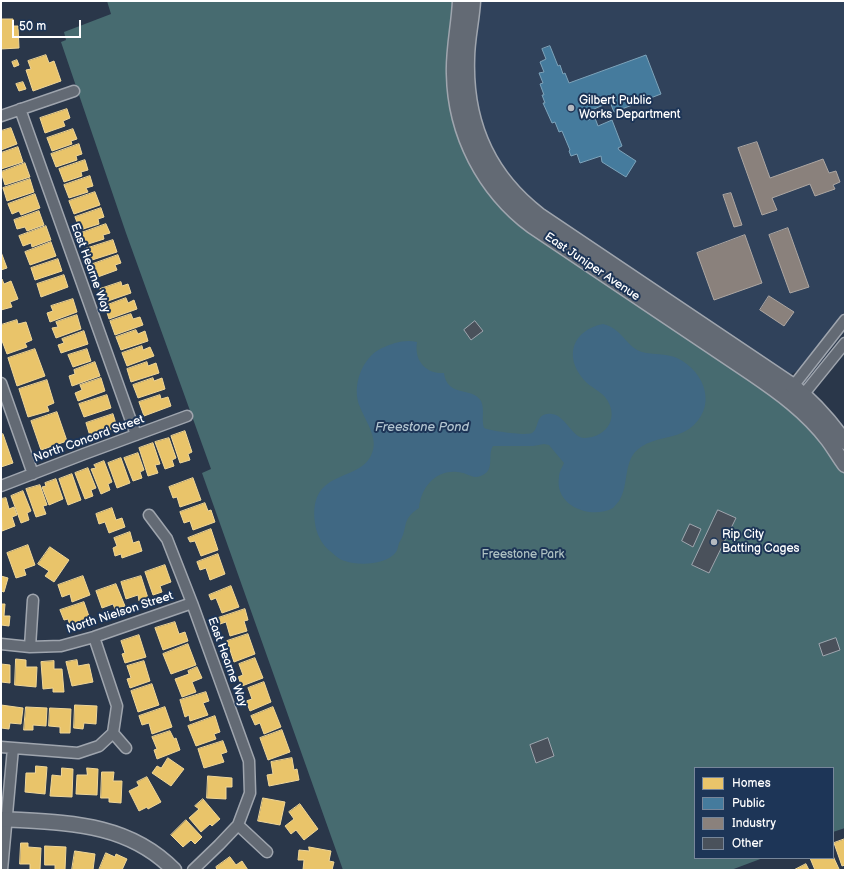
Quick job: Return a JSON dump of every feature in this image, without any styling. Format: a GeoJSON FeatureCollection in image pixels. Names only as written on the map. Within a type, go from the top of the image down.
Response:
{"type":"FeatureCollection","features":[{"type":"Feature","properties":{"kind":"street","name":"East Juniper Avenue"},"geometry":{"type":"LineString","coordinates":[[460,1],[454,74],[458,111],[463,132],[470,149],[490,184],[502,199],[515,213],[532,226],[782,395],[800,400],[823,415],[845,442]]}},
{"type":"Feature","properties":{"kind":"street","name":"East Juniper Avenue"},"geometry":{"type":"LineString","coordinates":[[473,1],[467,57],[468,95],[472,115],[477,134],[484,149],[492,163],[514,193],[539,215],[792,385],[800,400],[845,465]]}},
{"type":"Feature","properties":{"kind":"street"},"geometry":{"type":"LineString","coordinates":[[1,116],[74,91]]}},
{"type":"Feature","properties":{"kind":"street","name":"East Hearne Way"},"geometry":{"type":"LineString","coordinates":[[20,109],[136,435]]}},
{"type":"Feature","properties":{"kind":"street"},"geometry":{"type":"LineString","coordinates":[[782,395],[792,385],[845,320]]}},
{"type":"Feature","properties":{"kind":"street"},"geometry":{"type":"LineString","coordinates":[[800,400],[845,343]]}},
{"type":"Feature","properties":{"kind":"street"},"geometry":{"type":"LineString","coordinates":[[1,382],[33,474]]}},
{"type":"Feature","properties":{"kind":"street","name":"North Concord Street"},"geometry":{"type":"LineString","coordinates":[[1,486],[187,416]]}},
{"type":"Feature","properties":{"kind":"street","name":"East Hearne Way"},"geometry":{"type":"LineString","coordinates":[[149,515],[167,539],[192,603],[249,761],[250,793],[238,825],[193,870]]}},
{"type":"Feature","properties":{"kind":"street"},"geometry":{"type":"LineString","coordinates":[[30,647],[33,600]]}},
{"type":"Feature","properties":{"kind":"street","name":"North Nielson Street"},"geometry":{"type":"LineString","coordinates":[[1,644],[30,647],[61,646],[94,637],[192,603]]}},
{"type":"Feature","properties":{"kind":"street"},"geometry":{"type":"LineString","coordinates":[[1,747],[78,752],[98,746],[113,733],[117,706],[94,637]]}},
{"type":"Feature","properties":{"kind":"street"},"geometry":{"type":"LineString","coordinates":[[113,733],[126,748]]}},
{"type":"Feature","properties":{"kind":"street"},"geometry":{"type":"LineString","coordinates":[[2,870],[4,819],[14,748]]}},
{"type":"Feature","properties":{"kind":"street"},"geometry":{"type":"LineString","coordinates":[[4,819],[80,824],[115,832],[146,847],[174,870]]}},
{"type":"Feature","properties":{"kind":"street"},"geometry":{"type":"LineString","coordinates":[[238,825],[267,852]]}},
{"type":"Feature","properties":{"kind":"shaded area"},"geometry":{"type":"Polygon","coordinates":[[[478,1],[845,1],[845,311],[799,370],[789,375],[785,374],[523,196],[495,158],[473,105],[471,75],[478,1]]]}},
{"type":"Feature","properties":{"kind":"green space","name":"Freestone Park"},"geometry":{"type":"Polygon","coordinates":[[[107,1],[456,1],[474,167],[806,422],[840,466],[845,475],[845,828],[834,832],[834,767],[694,767],[694,859],[760,859],[731,870],[343,870],[202,473],[211,469],[126,233],[61,42],[66,40],[64,32],[111,14],[107,1]]]}},
{"type":"Feature","properties":{"kind":"water","name":"Freestone Pond"},"geometry":{"type":"Polygon","coordinates":[[[603,324],[610,326],[637,350],[646,353],[673,356],[687,364],[701,381],[705,391],[706,401],[698,420],[689,429],[677,435],[652,441],[635,452],[631,458],[622,494],[619,501],[613,508],[595,512],[585,511],[568,503],[562,496],[559,487],[559,475],[564,463],[549,445],[493,446],[489,469],[483,475],[475,477],[460,472],[449,472],[436,477],[430,482],[426,487],[420,501],[419,508],[409,516],[407,520],[404,533],[396,552],[386,560],[365,564],[351,563],[338,558],[324,546],[318,535],[315,523],[315,505],[320,492],[328,484],[359,468],[368,461],[373,450],[374,445],[372,434],[360,407],[357,391],[360,373],[369,358],[375,352],[386,346],[399,342],[417,342],[417,355],[422,365],[431,371],[444,373],[446,381],[450,386],[472,394],[481,401],[483,407],[484,428],[508,433],[528,434],[534,431],[542,416],[552,414],[561,418],[577,435],[585,438],[593,437],[605,430],[611,418],[611,411],[605,397],[586,382],[578,371],[574,362],[574,345],[584,332],[603,324]]]}},
{"type":"Feature","properties":{"kind":"building: Homes"},"geometry":{"type":"Polygon","coordinates":[[[1,19],[13,19],[13,26],[18,26],[19,48],[1,49],[1,19]]]}},
{"type":"Feature","properties":{"kind":"building: Homes"},"geometry":{"type":"Polygon","coordinates":[[[46,55],[49,63],[54,61],[61,81],[33,91],[26,70],[31,69],[28,61],[46,55]]]}},
{"type":"Feature","properties":{"kind":"building: Homes"},"geometry":{"type":"Polygon","coordinates":[[[17,60],[19,65],[14,67],[12,62],[17,60]]]}},
{"type":"Feature","properties":{"kind":"building: Homes"},"geometry":{"type":"Polygon","coordinates":[[[23,82],[26,89],[19,91],[16,84],[23,82]]]}},
{"type":"Feature","properties":{"kind":"building: Homes"},"geometry":{"type":"Polygon","coordinates":[[[67,109],[70,118],[63,121],[65,126],[45,133],[40,118],[67,109]]]}},
{"type":"Feature","properties":{"kind":"building: Homes"},"geometry":{"type":"Polygon","coordinates":[[[11,128],[17,144],[1,150],[1,131],[11,128]]]}},
{"type":"Feature","properties":{"kind":"building: Homes"},"geometry":{"type":"Polygon","coordinates":[[[73,129],[77,139],[71,141],[72,144],[52,151],[47,138],[73,129]]]}},
{"type":"Feature","properties":{"kind":"building: Homes"},"geometry":{"type":"Polygon","coordinates":[[[79,144],[82,154],[76,156],[77,160],[56,167],[51,154],[79,144]]]}},
{"type":"Feature","properties":{"kind":"building: Homes"},"geometry":{"type":"Polygon","coordinates":[[[18,147],[23,162],[1,169],[1,153],[18,147]]]}},
{"type":"Feature","properties":{"kind":"building: Homes"},"geometry":{"type":"Polygon","coordinates":[[[85,160],[88,170],[81,172],[82,176],[64,182],[59,169],[85,160]]]}},
{"type":"Feature","properties":{"kind":"building: Homes"},"geometry":{"type":"Polygon","coordinates":[[[25,163],[30,177],[5,185],[1,172],[25,163]]]}},
{"type":"Feature","properties":{"kind":"building: Homes"},"geometry":{"type":"Polygon","coordinates":[[[90,176],[93,186],[86,188],[88,192],[69,198],[64,185],[90,176]]]}},
{"type":"Feature","properties":{"kind":"building: Homes"},"geometry":{"type":"Polygon","coordinates":[[[30,179],[34,192],[7,201],[3,188],[30,179]]]}},
{"type":"Feature","properties":{"kind":"building: Homes"},"geometry":{"type":"Polygon","coordinates":[[[95,192],[100,205],[74,214],[69,201],[95,192]]]}},
{"type":"Feature","properties":{"kind":"building: Homes"},"geometry":{"type":"Polygon","coordinates":[[[35,194],[40,208],[21,215],[19,211],[12,214],[8,204],[35,194]]]}},
{"type":"Feature","properties":{"kind":"building: Homes"},"geometry":{"type":"Polygon","coordinates":[[[101,208],[104,217],[98,219],[99,224],[80,230],[75,217],[101,208]]]}},
{"type":"Feature","properties":{"kind":"building: Homes"},"geometry":{"type":"Polygon","coordinates":[[[39,211],[44,225],[27,231],[25,227],[17,229],[14,220],[39,211]]]}},
{"type":"Feature","properties":{"kind":"building: Homes"},"geometry":{"type":"Polygon","coordinates":[[[106,224],[110,233],[103,235],[104,239],[85,245],[81,233],[106,224]]]}},
{"type":"Feature","properties":{"kind":"building: Homes"},"geometry":{"type":"Polygon","coordinates":[[[46,226],[51,240],[32,247],[31,243],[23,246],[19,236],[46,226]]]}},
{"type":"Feature","properties":{"kind":"building: Homes"},"geometry":{"type":"Polygon","coordinates":[[[113,240],[117,252],[89,261],[85,249],[113,240]]]}},
{"type":"Feature","properties":{"kind":"building: Homes"},"geometry":{"type":"Polygon","coordinates":[[[51,242],[56,256],[30,265],[25,252],[51,242]]]}},
{"type":"Feature","properties":{"kind":"building: Homes"},"geometry":{"type":"Polygon","coordinates":[[[1,252],[7,268],[1,270],[1,252]]]}},
{"type":"Feature","properties":{"kind":"building: Homes"},"geometry":{"type":"Polygon","coordinates":[[[118,255],[121,263],[115,265],[117,270],[95,278],[90,265],[118,255]]]}},
{"type":"Feature","properties":{"kind":"building: Homes"},"geometry":{"type":"Polygon","coordinates":[[[58,259],[62,271],[35,280],[31,268],[58,259]]]}},
{"type":"Feature","properties":{"kind":"building: Homes"},"geometry":{"type":"Polygon","coordinates":[[[64,275],[68,287],[41,297],[37,284],[64,275]]]}},
{"type":"Feature","properties":{"kind":"building: Homes"},"geometry":{"type":"Polygon","coordinates":[[[1,279],[4,284],[11,281],[18,299],[10,302],[12,307],[1,310],[1,279]]]}},
{"type":"Feature","properties":{"kind":"building: Homes"},"geometry":{"type":"Polygon","coordinates":[[[121,282],[122,286],[128,284],[131,293],[105,302],[100,289],[121,282]]]}},
{"type":"Feature","properties":{"kind":"building: Homes"},"geometry":{"type":"Polygon","coordinates":[[[126,298],[128,303],[134,300],[137,309],[109,319],[105,306],[126,298]]]}},
{"type":"Feature","properties":{"kind":"building: Homes"},"geometry":{"type":"Polygon","coordinates":[[[73,299],[77,312],[50,322],[47,313],[53,311],[51,306],[73,299]]]}},
{"type":"Feature","properties":{"kind":"building: Homes"},"geometry":{"type":"Polygon","coordinates":[[[131,314],[133,319],[140,317],[143,325],[115,335],[110,321],[131,314]]]}},
{"type":"Feature","properties":{"kind":"building: Homes"},"geometry":{"type":"Polygon","coordinates":[[[77,315],[81,329],[56,338],[52,328],[58,327],[56,322],[77,315]]]}},
{"type":"Feature","properties":{"kind":"building: Homes"},"geometry":{"type":"Polygon","coordinates":[[[17,320],[18,324],[26,322],[32,340],[25,343],[27,347],[7,354],[1,338],[1,325],[17,320]]]}},
{"type":"Feature","properties":{"kind":"building: Homes"},"geometry":{"type":"Polygon","coordinates":[[[136,330],[138,334],[145,331],[148,341],[121,350],[116,337],[136,330]]]}},
{"type":"Feature","properties":{"kind":"building: Homes"},"geometry":{"type":"Polygon","coordinates":[[[84,331],[88,344],[61,353],[58,345],[64,343],[62,339],[84,331]]]}},
{"type":"Feature","properties":{"kind":"building: Homes"},"geometry":{"type":"Polygon","coordinates":[[[142,346],[143,350],[150,347],[154,356],[127,366],[122,353],[142,346]]]}},
{"type":"Feature","properties":{"kind":"building: Homes"},"geometry":{"type":"Polygon","coordinates":[[[35,349],[45,376],[17,386],[8,358],[35,349]]]}},
{"type":"Feature","properties":{"kind":"building: Homes"},"geometry":{"type":"Polygon","coordinates":[[[87,349],[91,361],[73,367],[68,355],[87,349]]]}},
{"type":"Feature","properties":{"kind":"building: Homes"},"geometry":{"type":"Polygon","coordinates":[[[95,362],[100,376],[72,386],[69,376],[75,374],[74,370],[95,362]]]}},
{"type":"Feature","properties":{"kind":"building: Homes"},"geometry":{"type":"Polygon","coordinates":[[[147,362],[148,366],[156,363],[159,373],[131,382],[127,369],[147,362]]]}},
{"type":"Feature","properties":{"kind":"building: Homes"},"geometry":{"type":"Polygon","coordinates":[[[101,378],[105,391],[78,401],[75,393],[82,390],[80,385],[101,378]]]}},
{"type":"Feature","properties":{"kind":"building: Homes"},"geometry":{"type":"Polygon","coordinates":[[[153,378],[154,381],[162,378],[165,389],[138,398],[133,385],[153,378]]]}},
{"type":"Feature","properties":{"kind":"building: Homes"},"geometry":{"type":"Polygon","coordinates":[[[47,380],[54,403],[47,406],[49,411],[28,417],[19,389],[47,380]]]}},
{"type":"Feature","properties":{"kind":"building: Homes"},"geometry":{"type":"Polygon","coordinates":[[[107,395],[111,408],[84,417],[79,404],[107,395]]]}},
{"type":"Feature","properties":{"kind":"building: Homes"},"geometry":{"type":"Polygon","coordinates":[[[160,395],[161,399],[168,397],[171,406],[144,416],[139,402],[160,395]]]}},
{"type":"Feature","properties":{"kind":"building: Homes"},"geometry":{"type":"Polygon","coordinates":[[[57,412],[67,441],[41,450],[31,421],[57,412]]]}},
{"type":"Feature","properties":{"kind":"building: Homes"},"geometry":{"type":"Polygon","coordinates":[[[113,414],[117,427],[90,436],[86,423],[113,414]]]}},
{"type":"Feature","properties":{"kind":"building: Homes"},"geometry":{"type":"Polygon","coordinates":[[[185,431],[192,452],[188,454],[190,460],[180,463],[171,436],[185,431]]]}},
{"type":"Feature","properties":{"kind":"building: Homes"},"geometry":{"type":"Polygon","coordinates":[[[3,434],[13,463],[1,467],[1,435],[3,434]]]}},
{"type":"Feature","properties":{"kind":"building: Homes"},"geometry":{"type":"Polygon","coordinates":[[[169,438],[176,458],[172,460],[174,466],[165,469],[155,442],[169,438]]]}},
{"type":"Feature","properties":{"kind":"building: Homes"},"geometry":{"type":"Polygon","coordinates":[[[153,443],[160,464],[155,465],[158,473],[148,476],[139,448],[153,443]]]}},
{"type":"Feature","properties":{"kind":"building: Homes"},"geometry":{"type":"Polygon","coordinates":[[[138,453],[144,470],[140,472],[142,478],[133,481],[124,458],[138,453]]]}},
{"type":"Feature","properties":{"kind":"building: Homes"},"geometry":{"type":"Polygon","coordinates":[[[121,458],[130,483],[117,488],[108,463],[121,458]]]}},
{"type":"Feature","properties":{"kind":"building: Homes"},"geometry":{"type":"Polygon","coordinates":[[[104,461],[112,482],[108,484],[110,490],[101,494],[91,469],[96,468],[94,465],[104,461]]]}},
{"type":"Feature","properties":{"kind":"building: Homes"},"geometry":{"type":"Polygon","coordinates":[[[88,468],[96,488],[91,490],[93,496],[85,499],[75,473],[88,468]]]}},
{"type":"Feature","properties":{"kind":"building: Homes"},"geometry":{"type":"Polygon","coordinates":[[[72,474],[81,500],[68,505],[59,479],[72,474]]]}},
{"type":"Feature","properties":{"kind":"building: Homes"},"geometry":{"type":"Polygon","coordinates":[[[193,478],[201,500],[180,507],[177,497],[173,498],[169,487],[193,478]]]}},
{"type":"Feature","properties":{"kind":"building: Homes"},"geometry":{"type":"Polygon","coordinates":[[[56,479],[63,499],[49,505],[42,487],[46,486],[45,483],[56,479]]]}},
{"type":"Feature","properties":{"kind":"building: Homes"},"geometry":{"type":"Polygon","coordinates":[[[40,485],[47,505],[43,506],[46,514],[36,517],[26,489],[40,485]]]}},
{"type":"Feature","properties":{"kind":"building: Homes"},"geometry":{"type":"Polygon","coordinates":[[[23,491],[31,511],[27,513],[29,520],[21,523],[11,496],[23,491]]]}},
{"type":"Feature","properties":{"kind":"building: Homes"},"geometry":{"type":"Polygon","coordinates":[[[6,498],[9,509],[14,507],[17,515],[12,517],[15,526],[2,531],[1,499],[6,498]]]}},
{"type":"Feature","properties":{"kind":"building: Homes"},"geometry":{"type":"Polygon","coordinates":[[[205,503],[208,511],[211,510],[215,522],[193,530],[190,521],[184,523],[180,512],[205,503]]]}},
{"type":"Feature","properties":{"kind":"building: Homes"},"geometry":{"type":"Polygon","coordinates":[[[112,508],[116,520],[122,518],[125,527],[109,533],[105,522],[99,524],[96,514],[112,508]]]}},
{"type":"Feature","properties":{"kind":"building: Homes"},"geometry":{"type":"Polygon","coordinates":[[[211,529],[218,550],[201,556],[195,541],[190,542],[188,538],[211,529]]]}},
{"type":"Feature","properties":{"kind":"building: Homes"},"geometry":{"type":"Polygon","coordinates":[[[130,532],[133,543],[139,541],[142,551],[122,558],[121,554],[115,556],[113,548],[117,546],[114,538],[130,532]]]}},
{"type":"Feature","properties":{"kind":"building: Homes"},"geometry":{"type":"Polygon","coordinates":[[[28,545],[35,565],[24,569],[26,575],[16,578],[7,553],[28,545]]]}},
{"type":"Feature","properties":{"kind":"building: Homes"},"geometry":{"type":"Polygon","coordinates":[[[50,547],[69,560],[54,582],[45,576],[49,571],[38,564],[50,547]]]}},
{"type":"Feature","properties":{"kind":"building: Homes"},"geometry":{"type":"Polygon","coordinates":[[[218,554],[225,574],[210,580],[206,568],[200,570],[197,562],[218,554]]]}},
{"type":"Feature","properties":{"kind":"building: Homes"},"geometry":{"type":"Polygon","coordinates":[[[165,565],[171,582],[160,586],[162,592],[153,595],[145,572],[165,565]]]}},
{"type":"Feature","properties":{"kind":"building: Homes"},"geometry":{"type":"Polygon","coordinates":[[[1,576],[8,578],[4,592],[1,591],[1,576]]]}},
{"type":"Feature","properties":{"kind":"building: Homes"},"geometry":{"type":"Polygon","coordinates":[[[83,576],[90,595],[72,602],[70,594],[62,597],[58,585],[83,576]]]}},
{"type":"Feature","properties":{"kind":"building: Homes"},"geometry":{"type":"Polygon","coordinates":[[[141,576],[148,598],[139,601],[138,595],[126,599],[121,582],[141,576]]]}},
{"type":"Feature","properties":{"kind":"building: Homes"},"geometry":{"type":"Polygon","coordinates":[[[116,584],[125,606],[115,609],[113,604],[102,608],[96,591],[116,584]]]}},
{"type":"Feature","properties":{"kind":"building: Homes"},"geometry":{"type":"Polygon","coordinates":[[[231,586],[239,607],[222,613],[216,598],[211,600],[209,595],[231,586]]]}},
{"type":"Feature","properties":{"kind":"building: Homes"},"geometry":{"type":"Polygon","coordinates":[[[84,602],[91,622],[71,629],[68,619],[64,620],[60,610],[84,602]]]}},
{"type":"Feature","properties":{"kind":"building: Homes"},"geometry":{"type":"Polygon","coordinates":[[[1,604],[5,604],[4,616],[10,616],[9,626],[1,625],[1,604]]]}},
{"type":"Feature","properties":{"kind":"building: Homes"},"geometry":{"type":"Polygon","coordinates":[[[245,609],[248,620],[244,621],[247,631],[230,636],[226,622],[220,624],[218,618],[245,609]]]}},
{"type":"Feature","properties":{"kind":"building: Homes"},"geometry":{"type":"Polygon","coordinates":[[[175,622],[179,634],[185,632],[188,641],[163,650],[155,628],[175,622]]]}},
{"type":"Feature","properties":{"kind":"building: Homes"},"geometry":{"type":"Polygon","coordinates":[[[248,634],[255,654],[234,662],[227,641],[248,634]]]}},
{"type":"Feature","properties":{"kind":"building: Homes"},"geometry":{"type":"Polygon","coordinates":[[[139,635],[146,657],[125,663],[122,654],[125,653],[121,641],[139,635]]]}},
{"type":"Feature","properties":{"kind":"building: Homes"},"geometry":{"type":"Polygon","coordinates":[[[188,644],[196,665],[171,674],[163,654],[188,644]]]}},
{"type":"Feature","properties":{"kind":"building: Homes"},"geometry":{"type":"Polygon","coordinates":[[[255,658],[263,678],[242,686],[238,677],[243,675],[239,664],[255,658]]]}},
{"type":"Feature","properties":{"kind":"building: Homes"},"geometry":{"type":"Polygon","coordinates":[[[16,659],[26,660],[26,667],[37,667],[36,687],[15,685],[16,659]]]}},
{"type":"Feature","properties":{"kind":"building: Homes"},"geometry":{"type":"Polygon","coordinates":[[[77,660],[78,666],[89,664],[93,682],[72,686],[66,662],[77,660]]]}},
{"type":"Feature","properties":{"kind":"building: Homes"},"geometry":{"type":"Polygon","coordinates":[[[54,661],[54,669],[62,669],[64,692],[53,692],[53,688],[43,689],[41,662],[54,661]]]}},
{"type":"Feature","properties":{"kind":"building: Homes"},"geometry":{"type":"Polygon","coordinates":[[[144,661],[150,681],[130,688],[127,679],[131,678],[127,666],[144,661]]]}},
{"type":"Feature","properties":{"kind":"building: Homes"},"geometry":{"type":"Polygon","coordinates":[[[1,664],[10,665],[10,683],[1,682],[1,664]]]}},
{"type":"Feature","properties":{"kind":"building: Homes"},"geometry":{"type":"Polygon","coordinates":[[[197,667],[202,678],[192,682],[196,692],[182,697],[175,679],[189,674],[188,671],[197,667]]]}},
{"type":"Feature","properties":{"kind":"building: Homes"},"geometry":{"type":"Polygon","coordinates":[[[264,682],[271,702],[250,711],[246,701],[252,699],[248,688],[264,682]]]}},
{"type":"Feature","properties":{"kind":"building: Homes"},"geometry":{"type":"Polygon","coordinates":[[[152,684],[159,705],[138,712],[131,691],[152,684]]]}},
{"type":"Feature","properties":{"kind":"building: Homes"},"geometry":{"type":"Polygon","coordinates":[[[206,692],[209,701],[203,703],[208,715],[190,721],[189,715],[185,717],[180,700],[206,692]]]}},
{"type":"Feature","properties":{"kind":"building: Homes"},"geometry":{"type":"Polygon","coordinates":[[[1,705],[23,708],[21,724],[10,723],[9,729],[1,728],[1,705]]]}},
{"type":"Feature","properties":{"kind":"building: Homes"},"geometry":{"type":"Polygon","coordinates":[[[75,705],[97,706],[96,724],[84,723],[83,729],[74,728],[75,705]]]}},
{"type":"Feature","properties":{"kind":"building: Homes"},"geometry":{"type":"Polygon","coordinates":[[[26,707],[47,708],[46,726],[33,725],[33,730],[24,730],[26,707]]]}},
{"type":"Feature","properties":{"kind":"building: Homes"},"geometry":{"type":"Polygon","coordinates":[[[165,707],[172,727],[152,734],[149,723],[142,725],[139,716],[165,707]]]}},
{"type":"Feature","properties":{"kind":"building: Homes"},"geometry":{"type":"Polygon","coordinates":[[[273,707],[281,727],[264,734],[260,723],[255,725],[251,716],[273,707]]]}},
{"type":"Feature","properties":{"kind":"building: Homes"},"geometry":{"type":"Polygon","coordinates":[[[50,708],[71,709],[70,733],[60,733],[60,727],[49,726],[50,708]]]}},
{"type":"Feature","properties":{"kind":"building: Homes"},"geometry":{"type":"Polygon","coordinates":[[[215,716],[220,732],[214,734],[216,739],[196,746],[188,726],[215,716]]]}},
{"type":"Feature","properties":{"kind":"building: Homes"},"geometry":{"type":"Polygon","coordinates":[[[282,730],[290,752],[268,760],[260,738],[282,730]]]}},
{"type":"Feature","properties":{"kind":"building: Homes"},"geometry":{"type":"Polygon","coordinates":[[[170,731],[174,739],[176,738],[180,750],[157,759],[154,750],[157,749],[152,737],[170,731]]]}},
{"type":"Feature","properties":{"kind":"building: Homes"},"geometry":{"type":"Polygon","coordinates":[[[223,741],[227,752],[221,754],[224,762],[204,768],[198,749],[223,741]]]}},
{"type":"Feature","properties":{"kind":"building: Homes"},"geometry":{"type":"Polygon","coordinates":[[[168,758],[184,769],[171,786],[152,773],[157,766],[161,768],[168,758]]]}},
{"type":"Feature","properties":{"kind":"building: Homes"},"geometry":{"type":"Polygon","coordinates":[[[292,758],[294,770],[297,769],[299,780],[269,786],[267,775],[273,774],[271,762],[292,758]]]}},
{"type":"Feature","properties":{"kind":"building: Homes"},"geometry":{"type":"Polygon","coordinates":[[[36,766],[47,767],[45,794],[25,792],[26,773],[35,773],[36,766]]]}},
{"type":"Feature","properties":{"kind":"building: Homes"},"geometry":{"type":"Polygon","coordinates":[[[62,768],[73,769],[72,797],[50,796],[52,775],[61,776],[62,768]]]}},
{"type":"Feature","properties":{"kind":"building: Homes"},"geometry":{"type":"Polygon","coordinates":[[[87,768],[98,769],[97,795],[76,794],[77,775],[87,775],[87,768]]]}},
{"type":"Feature","properties":{"kind":"building: Homes"},"geometry":{"type":"Polygon","coordinates":[[[102,772],[114,772],[113,781],[122,781],[121,803],[109,802],[109,798],[101,798],[102,772]]]}},
{"type":"Feature","properties":{"kind":"building: Homes"},"geometry":{"type":"Polygon","coordinates":[[[208,776],[232,778],[232,787],[226,787],[226,799],[207,798],[208,776]]]}},
{"type":"Feature","properties":{"kind":"building: Homes"},"geometry":{"type":"Polygon","coordinates":[[[147,777],[161,802],[148,809],[147,807],[139,811],[129,791],[139,786],[137,782],[147,777]]]}},
{"type":"Feature","properties":{"kind":"building: Homes"},"geometry":{"type":"Polygon","coordinates":[[[263,798],[285,802],[280,825],[258,821],[263,798]]]}},
{"type":"Feature","properties":{"kind":"building: Homes"},"geometry":{"type":"Polygon","coordinates":[[[203,799],[220,819],[212,826],[210,824],[201,832],[189,818],[199,809],[195,806],[203,799]]]}},
{"type":"Feature","properties":{"kind":"building: Homes"},"geometry":{"type":"Polygon","coordinates":[[[300,804],[318,829],[304,840],[296,830],[291,834],[285,826],[294,819],[289,812],[300,804]]]}},
{"type":"Feature","properties":{"kind":"building: Homes"},"geometry":{"type":"Polygon","coordinates":[[[186,820],[202,837],[195,844],[191,840],[183,847],[171,835],[186,820]]]}},
{"type":"Feature","properties":{"kind":"building: Homes"},"geometry":{"type":"Polygon","coordinates":[[[845,839],[845,865],[842,866],[834,843],[845,839]]]}},
{"type":"Feature","properties":{"kind":"building: Homes"},"geometry":{"type":"Polygon","coordinates":[[[21,843],[28,843],[28,847],[41,848],[40,870],[30,870],[30,864],[20,864],[21,843]]]}},
{"type":"Feature","properties":{"kind":"building: Homes"},"geometry":{"type":"Polygon","coordinates":[[[45,846],[66,847],[65,870],[55,870],[55,865],[45,865],[45,846]]]}},
{"type":"Feature","properties":{"kind":"building: Homes"},"geometry":{"type":"Polygon","coordinates":[[[309,847],[331,851],[329,861],[334,862],[332,870],[303,870],[304,860],[298,860],[299,850],[309,851],[309,847]]]}},
{"type":"Feature","properties":{"kind":"building: Homes"},"geometry":{"type":"Polygon","coordinates":[[[75,851],[95,854],[93,870],[72,870],[75,851]]]}},
{"type":"Feature","properties":{"kind":"building: Homes"},"geometry":{"type":"Polygon","coordinates":[[[106,853],[115,857],[116,854],[127,859],[122,870],[99,870],[106,853]]]}},
{"type":"Feature","properties":{"kind":"building: Homes"},"geometry":{"type":"Polygon","coordinates":[[[230,857],[236,865],[242,861],[248,870],[217,870],[216,867],[230,857]]]}},
{"type":"Feature","properties":{"kind":"building: Homes"},"geometry":{"type":"Polygon","coordinates":[[[834,858],[839,869],[836,870],[815,870],[810,859],[834,858]]]}},
{"type":"Feature","properties":{"kind":"building: Homes"},"geometry":{"type":"Polygon","coordinates":[[[806,864],[809,870],[794,870],[806,864]]]}},
{"type":"Feature","properties":{"kind":"building: Public","name":"Gilbert Public Works Department"},"geometry":{"type":"Polygon","coordinates":[[[550,46],[558,66],[560,65],[563,74],[565,73],[569,83],[646,55],[661,94],[614,112],[610,102],[585,113],[588,120],[595,118],[598,126],[612,120],[622,146],[618,148],[619,150],[636,161],[626,177],[602,162],[601,156],[580,163],[577,154],[571,156],[562,131],[559,132],[555,122],[552,123],[543,103],[545,103],[542,95],[544,95],[540,84],[543,83],[539,73],[544,72],[540,62],[546,59],[542,49],[550,46]]]}},
{"type":"Feature","properties":{"kind":"building: Industry"},"geometry":{"type":"Polygon","coordinates":[[[757,142],[770,178],[823,159],[829,173],[836,171],[840,182],[833,185],[835,189],[815,196],[810,184],[772,198],[777,210],[762,215],[738,148],[757,142]]]}},
{"type":"Feature","properties":{"kind":"building: Industry"},"geometry":{"type":"Polygon","coordinates":[[[731,193],[742,225],[734,227],[723,195],[731,193]]]}},
{"type":"Feature","properties":{"kind":"building: Industry"},"geometry":{"type":"Polygon","coordinates":[[[788,228],[809,287],[790,293],[769,235],[788,228]]]}},
{"type":"Feature","properties":{"kind":"building: Industry"},"geometry":{"type":"Polygon","coordinates":[[[745,235],[762,283],[714,300],[697,253],[745,235]]]}},
{"type":"Feature","properties":{"kind":"building: Industry"},"geometry":{"type":"Polygon","coordinates":[[[769,296],[794,312],[784,326],[760,310],[769,296]]]}},
{"type":"Feature","properties":{"kind":"building: Other"},"geometry":{"type":"Polygon","coordinates":[[[475,321],[483,331],[471,340],[464,330],[475,321]]]}},
{"type":"Feature","properties":{"kind":"building: Other","name":"Rip City Batting Cages"},"geometry":{"type":"Polygon","coordinates":[[[718,510],[736,518],[709,573],[692,565],[718,510]]]}},
{"type":"Feature","properties":{"kind":"building: Other"},"geometry":{"type":"Polygon","coordinates":[[[690,524],[701,529],[693,547],[682,541],[690,524]]]}},
{"type":"Feature","properties":{"kind":"building: Other"},"geometry":{"type":"Polygon","coordinates":[[[836,638],[840,650],[823,656],[819,644],[836,638]]]}},
{"type":"Feature","properties":{"kind":"building: Other"},"geometry":{"type":"Polygon","coordinates":[[[548,738],[554,756],[536,763],[530,745],[548,738]]]}},
{"type":"Feature","properties":{"kind":"place","name":"Gilbert Public Works Department"},"geometry":{"type":"Point","coordinates":[571,108]}},
{"type":"Feature","properties":{"kind":"place","name":"Rip City Batting Cages"},"geometry":{"type":"Point","coordinates":[714,542]}}]}
